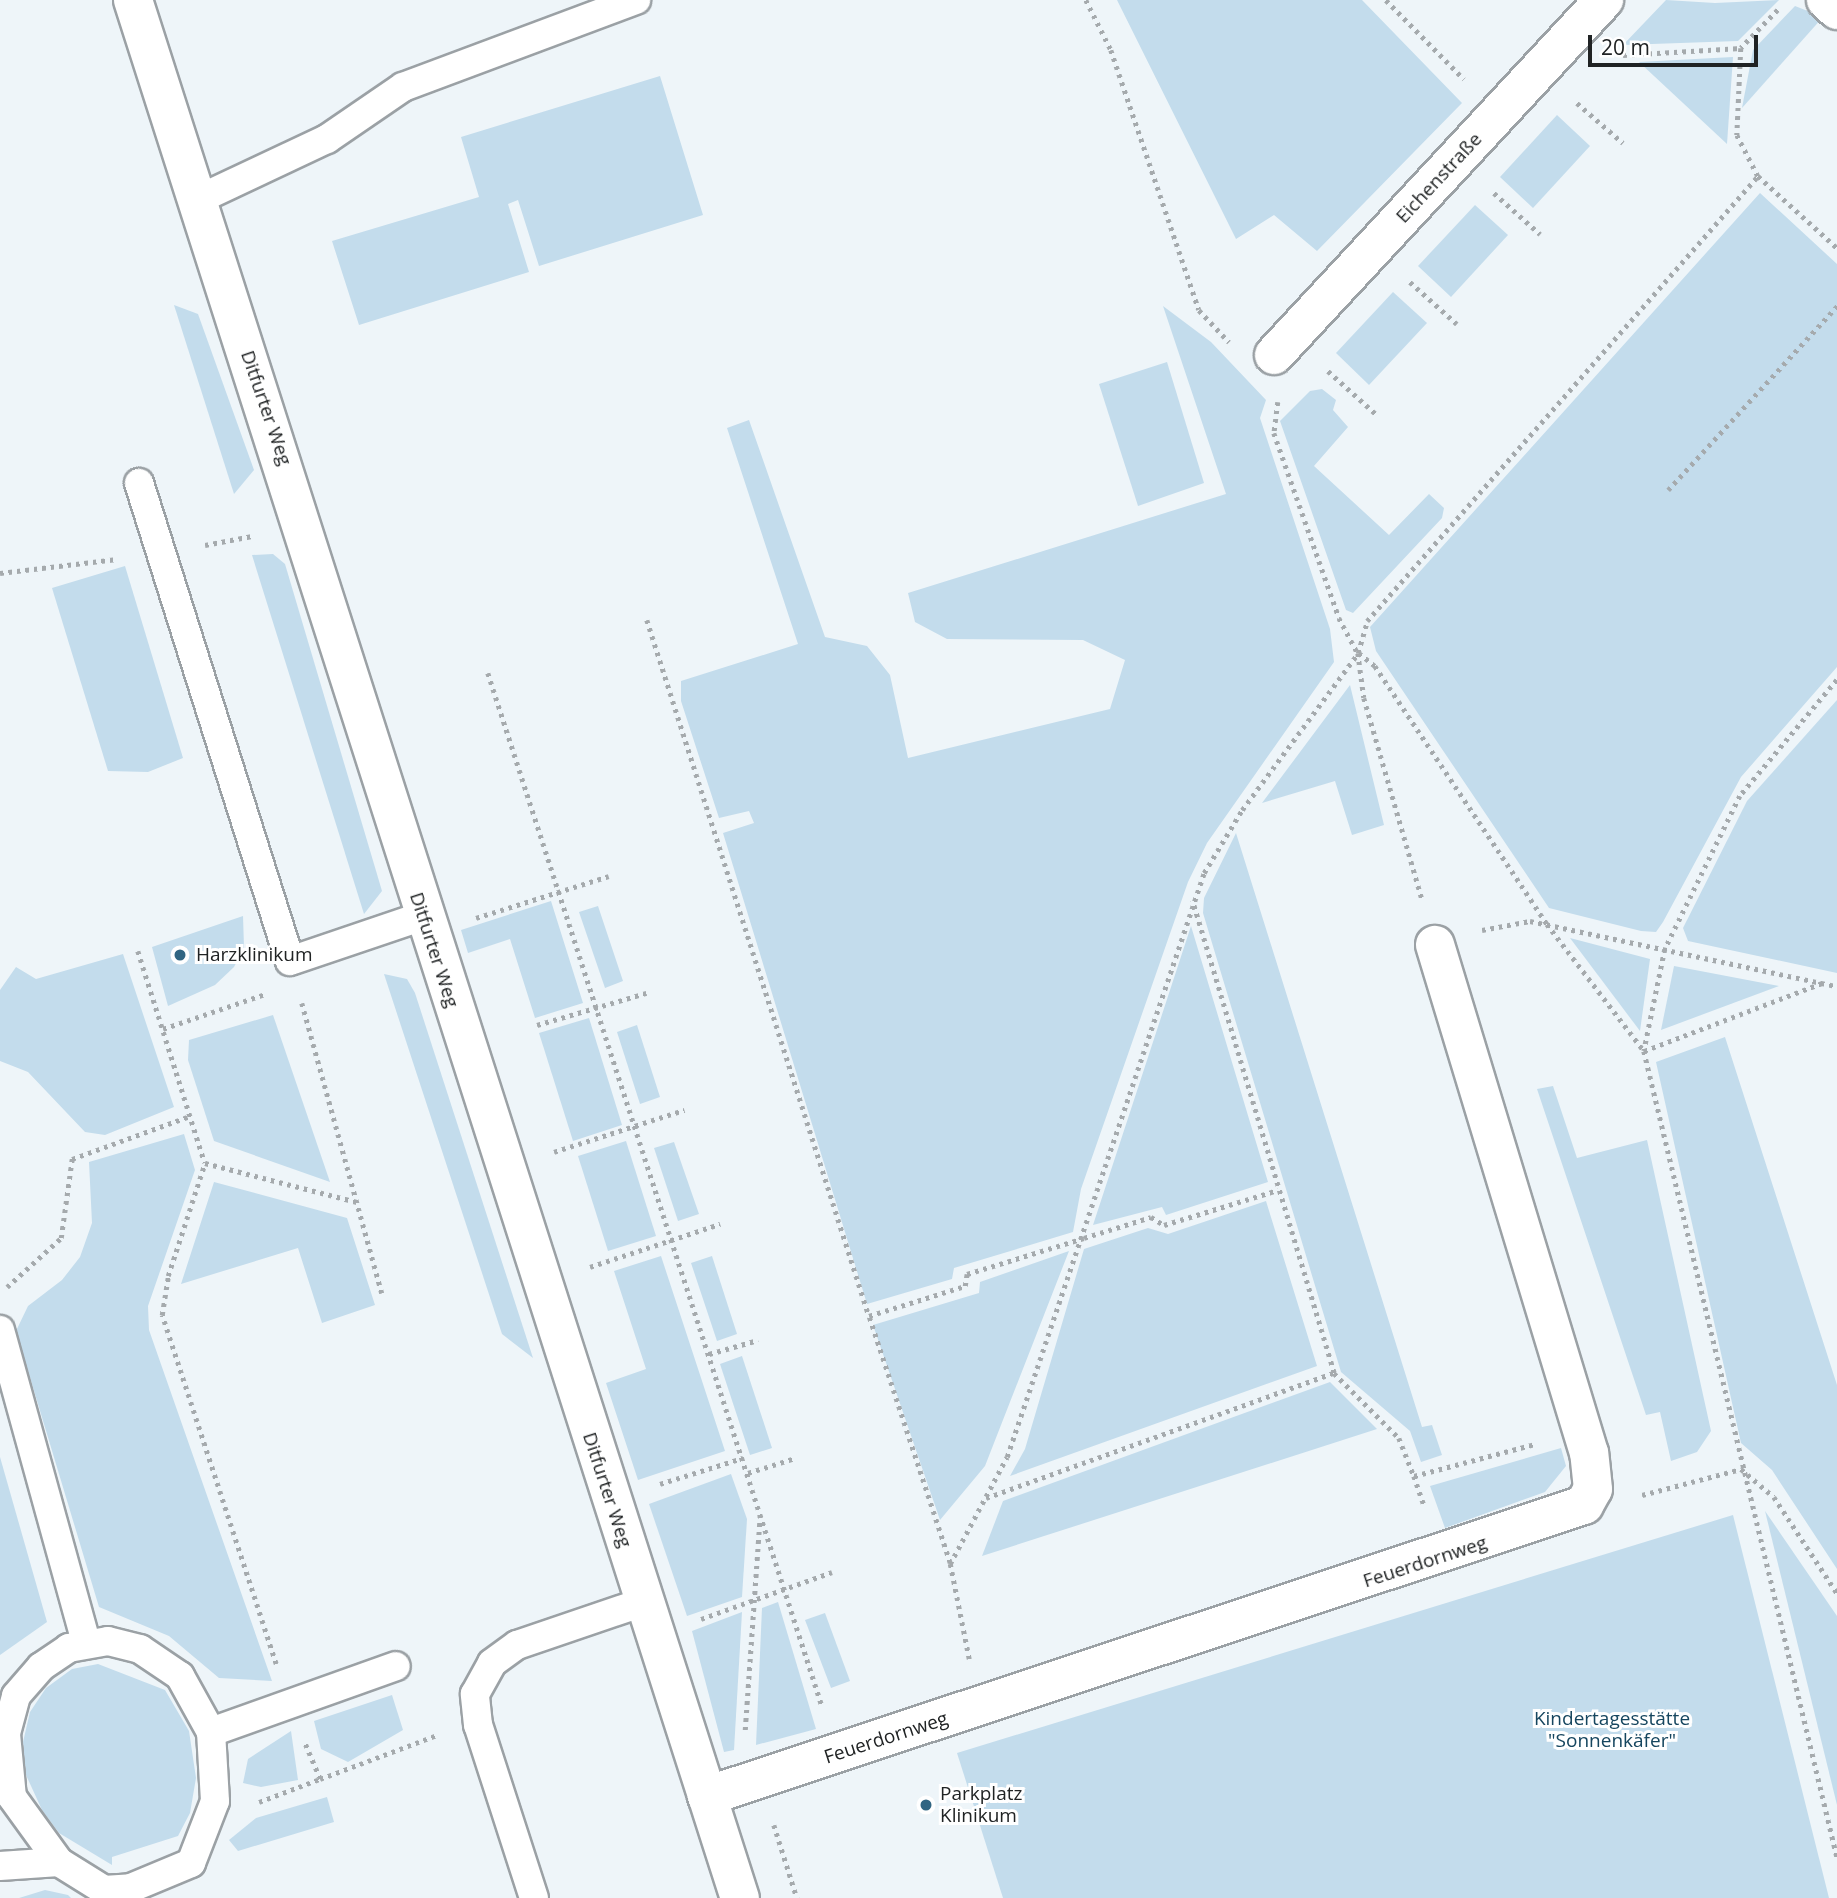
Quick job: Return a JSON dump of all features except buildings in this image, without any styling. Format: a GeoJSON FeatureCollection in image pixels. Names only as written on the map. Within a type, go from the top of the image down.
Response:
{"type":"FeatureCollection","features":[{"type":"Feature","properties":{"kind":"street","name":"Ditfurter Weg"},"geometry":{"type":"LineString","coordinates":[[133,0],[195,201],[306,526],[426,925],[649,1619],[736,1787],[740,1898]]}},
{"type":"Feature","properties":{"kind":"street"},"geometry":{"type":"LineString","coordinates":[[1826,0],[1837,10]]}},
{"type":"Feature","properties":{"kind":"street","name":"Eichenstraße"},"geometry":{"type":"LineString","coordinates":[[1266,364],[1594,11]]}},
{"type":"Feature","properties":{"kind":"street"},"geometry":{"type":"LineString","coordinates":[[1435,945],[1583,1432],[1593,1489],[1571,1514]]}},
{"type":"Feature","properties":{"kind":"street","name":"Feuerdornweg"},"geometry":{"type":"LineString","coordinates":[[736,1787],[1571,1514]]}},
{"type":"Feature","properties":{"kind":"lane"},"geometry":{"type":"LineString","coordinates":[[195,201],[327,139],[403,87],[636,0]]}},
{"type":"Feature","properties":{"kind":"lane"},"geometry":{"type":"LineString","coordinates":[[139,483],[293,972],[426,925]]}},
{"type":"Feature","properties":{"kind":"lane"},"geometry":{"type":"LineString","coordinates":[[0,1330],[86,1643]]}},
{"type":"Feature","properties":{"kind":"lane"},"geometry":{"type":"LineString","coordinates":[[534,1898],[478,1725],[475,1694],[499,1657],[649,1619]]}},
{"type":"Feature","properties":{"kind":"lane"},"geometry":{"type":"LineString","coordinates":[[0,1824],[12,1797],[6,1734],[16,1696],[55,1656],[86,1643],[123,1644],[165,1664],[195,1698],[211,1732],[217,1772],[212,1813],[191,1863],[131,1888],[104,1890],[59,1862],[12,1797]]}},
{"type":"Feature","properties":{"kind":"lane"},"geometry":{"type":"LineString","coordinates":[[211,1732],[396,1666]]}},
{"type":"Feature","properties":{"kind":"lane"},"geometry":{"type":"LineString","coordinates":[[0,1866],[59,1862]]}},
{"type":"Feature","properties":{"kind":"path"},"geometry":{"type":"LineString","coordinates":[[1086,0],[1111,50],[1199,310],[1266,364],[1280,395],[1274,433],[1339,618],[1358,653],[1364,698],[1435,945],[1512,920],[1547,924],[1837,986]]}},
{"type":"Feature","properties":{"kind":"path"},"geometry":{"type":"LineString","coordinates":[[1386,0],[1499,114]]}},
{"type":"Feature","properties":{"kind":"path"},"geometry":{"type":"LineString","coordinates":[[1787,0],[1741,48],[1735,124],[1758,176],[1837,248]]}},
{"type":"Feature","properties":{"kind":"path"},"geometry":{"type":"LineString","coordinates":[[1594,11],[1617,55],[1741,48]]}},
{"type":"Feature","properties":{"kind":"path"},"geometry":{"type":"LineString","coordinates":[[1601,124],[1623,143]]}},
{"type":"Feature","properties":{"kind":"path"},"geometry":{"type":"LineString","coordinates":[[950,1564],[1007,1457],[1084,1238],[1192,900],[1242,810],[1358,653],[1367,621],[1758,176]]}},
{"type":"Feature","properties":{"kind":"path"},"geometry":{"type":"LineString","coordinates":[[1517,213],[1539,234]]}},
{"type":"Feature","properties":{"kind":"path"},"geometry":{"type":"LineString","coordinates":[[1434,303],[1457,324]]}},
{"type":"Feature","properties":{"kind":"path"},"geometry":{"type":"LineString","coordinates":[[1668,491],[1837,306]]}},
{"type":"Feature","properties":{"kind":"path"},"geometry":{"type":"LineString","coordinates":[[1354,394],[1376,414]]}},
{"type":"Feature","properties":{"kind":"path"},"geometry":{"type":"LineString","coordinates":[[647,620],[950,1564],[979,1708]]}},
{"type":"Feature","properties":{"kind":"path"},"geometry":{"type":"LineString","coordinates":[[1358,653],[1374,666],[1547,924],[1644,1051],[1741,1469],[1837,1857]]}},
{"type":"Feature","properties":{"kind":"path"},"geometry":{"type":"LineString","coordinates":[[488,673],[837,1753]]}},
{"type":"Feature","properties":{"kind":"path"},"geometry":{"type":"LineString","coordinates":[[1644,1051],[1665,949],[1740,796],[1837,680]]}},
{"type":"Feature","properties":{"kind":"path"},"geometry":{"type":"LineString","coordinates":[[426,925],[609,876]]}},
{"type":"Feature","properties":{"kind":"path"},"geometry":{"type":"LineString","coordinates":[[1192,900],[1334,1373],[1399,1437],[1414,1476],[1583,1432]]}},
{"type":"Feature","properties":{"kind":"path"},"geometry":{"type":"LineString","coordinates":[[138,951],[205,1163],[162,1315],[289,1703],[320,1779]]}},
{"type":"Feature","properties":{"kind":"path"},"geometry":{"type":"LineString","coordinates":[[163,1030],[293,972],[382,1293]]}},
{"type":"Feature","properties":{"kind":"path"},"geometry":{"type":"LineString","coordinates":[[1644,1051],[1822,983]]}},
{"type":"Feature","properties":{"kind":"path"},"geometry":{"type":"LineString","coordinates":[[537,1025],[646,993]]}},
{"type":"Feature","properties":{"kind":"path"},"geometry":{"type":"LineString","coordinates":[[503,1168],[684,1110]]}},
{"type":"Feature","properties":{"kind":"path"},"geometry":{"type":"LineString","coordinates":[[0,1290],[22,1279],[61,1238],[72,1159],[190,1116]]}},
{"type":"Feature","properties":{"kind":"path"},"geometry":{"type":"LineString","coordinates":[[205,1163],[357,1202]]}},
{"type":"Feature","properties":{"kind":"path"},"geometry":{"type":"LineString","coordinates":[[869,1316],[965,1286],[967,1275],[1151,1217],[1164,1225],[1278,1190]]}},
{"type":"Feature","properties":{"kind":"path"},"geometry":{"type":"LineString","coordinates":[[540,1285],[720,1224]]}},
{"type":"Feature","properties":{"kind":"path"},"geometry":{"type":"LineString","coordinates":[[709,1354],[758,1340]]}},
{"type":"Feature","properties":{"kind":"path"},"geometry":{"type":"LineString","coordinates":[[984,1499],[1334,1373]]}},
{"type":"Feature","properties":{"kind":"path"},"geometry":{"type":"LineString","coordinates":[[611,1500],[743,1458]]}},
{"type":"Feature","properties":{"kind":"path"},"geometry":{"type":"LineString","coordinates":[[748,1473],[795,1458]]}},
{"type":"Feature","properties":{"kind":"path"},"geometry":{"type":"LineString","coordinates":[[1571,1514],[1741,1469]]}},
{"type":"Feature","properties":{"kind":"path"},"geometry":{"type":"LineString","coordinates":[[1741,1469],[1774,1497],[1837,1593]]}},
{"type":"Feature","properties":{"kind":"path"},"geometry":{"type":"LineString","coordinates":[[760,1511],[736,1787],[797,1898]]}},
{"type":"Feature","properties":{"kind":"path"},"geometry":{"type":"LineString","coordinates":[[649,1619],[754,1600],[832,1572]]}},
{"type":"Feature","properties":{"kind":"path"},"geometry":{"type":"LineString","coordinates":[[212,1813],[320,1779],[407,1744],[478,1725]]}},
{"type":"Feature","properties":{"kind":"green space"},"geometry":{"type":"Polygon","coordinates":[[[1117,0],[1362,0],[1462,103],[1317,251],[1274,215],[1236,239],[1117,0]]]}},
{"type":"Feature","properties":{"kind":"green space"},"geometry":{"type":"Polygon","coordinates":[[[1666,0],[1715,3],[1779,0],[1738,41],[1623,45],[1666,0]]]}},
{"type":"Feature","properties":{"kind":"green space"},"geometry":{"type":"Polygon","coordinates":[[[1795,6],[1823,17],[1742,108],[1753,50],[1795,6]]]}},
{"type":"Feature","properties":{"kind":"green space"},"geometry":{"type":"Polygon","coordinates":[[[1733,57],[1727,144],[1639,62],[1733,57]]]}},
{"type":"Feature","properties":{"kind":"green space"},"geometry":{"type":"Polygon","coordinates":[[[660,76],[703,215],[539,266],[518,200],[508,204],[529,272],[359,325],[332,241],[479,197],[461,137],[660,76]]]}},
{"type":"Feature","properties":{"kind":"green space"},"geometry":{"type":"Polygon","coordinates":[[[1557,115],[1590,146],[1533,208],[1500,177],[1557,115]]]}},
{"type":"Feature","properties":{"kind":"green space"},"geometry":{"type":"Polygon","coordinates":[[[1760,193],[1837,264],[1837,667],[1741,777],[1656,932],[1641,931],[1549,908],[1376,651],[1370,627],[1760,193]]]}},
{"type":"Feature","properties":{"kind":"green space"},"geometry":{"type":"Polygon","coordinates":[[[1475,205],[1508,235],[1451,297],[1418,266],[1475,205]]]}},
{"type":"Feature","properties":{"kind":"green space"},"geometry":{"type":"Polygon","coordinates":[[[1393,292],[1427,323],[1369,385],[1336,353],[1393,292]]]}},
{"type":"Feature","properties":{"kind":"green space"},"geometry":{"type":"Polygon","coordinates":[[[174,305],[198,314],[254,470],[234,494],[174,305]]]}},
{"type":"Feature","properties":{"kind":"green space"},"geometry":{"type":"Polygon","coordinates":[[[1163,306],[1211,342],[1266,400],[1260,418],[1330,629],[1334,662],[1207,843],[1188,882],[1081,1189],[1073,1232],[954,1268],[952,1279],[867,1304],[723,833],[754,823],[749,811],[719,818],[681,701],[681,681],[798,644],[727,428],[749,420],[825,637],[867,646],[890,675],[908,758],[1110,709],[1125,660],[1083,640],[947,639],[915,622],[908,593],[1226,494],[1163,306]]]}},
{"type":"Feature","properties":{"kind":"green space"},"geometry":{"type":"Polygon","coordinates":[[[1167,362],[1204,483],[1138,506],[1099,384],[1167,362]]]}},
{"type":"Feature","properties":{"kind":"green space"},"geometry":{"type":"Polygon","coordinates":[[[1322,389],[1336,400],[1333,410],[1348,427],[1314,466],[1389,535],[1429,494],[1444,508],[1442,518],[1353,613],[1346,610],[1280,421],[1310,391],[1322,389]]]}},
{"type":"Feature","properties":{"kind":"green space"},"geometry":{"type":"Polygon","coordinates":[[[273,554],[285,564],[382,891],[364,914],[252,555],[273,554]]]}},
{"type":"Feature","properties":{"kind":"green space"},"geometry":{"type":"Polygon","coordinates":[[[125,566],[183,758],[148,772],[108,771],[52,588],[125,566]]]}},
{"type":"Feature","properties":{"kind":"green space"},"geometry":{"type":"Polygon","coordinates":[[[1350,685],[1384,825],[1352,835],[1335,781],[1262,803],[1350,685]]]}},
{"type":"Feature","properties":{"kind":"green space"},"geometry":{"type":"Polygon","coordinates":[[[1837,700],[1837,973],[1688,941],[1683,928],[1747,801],[1837,700]]]}},
{"type":"Feature","properties":{"kind":"green space"},"geometry":{"type":"Polygon","coordinates":[[[1236,833],[1422,1427],[1432,1425],[1442,1455],[1421,1462],[1410,1431],[1341,1372],[1203,913],[1204,898],[1236,833]]]}},
{"type":"Feature","properties":{"kind":"green space"},"geometry":{"type":"Polygon","coordinates":[[[551,901],[583,1003],[535,1018],[510,939],[468,953],[461,930],[551,901]]]}},
{"type":"Feature","properties":{"kind":"green space"},"geometry":{"type":"Polygon","coordinates":[[[598,906],[623,981],[605,988],[579,912],[598,906]]]}},
{"type":"Feature","properties":{"kind":"green space"},"geometry":{"type":"Polygon","coordinates":[[[243,916],[244,948],[234,967],[215,985],[168,1006],[152,947],[243,916]]]}},
{"type":"Feature","properties":{"kind":"green space"},"geometry":{"type":"Polygon","coordinates":[[[1191,926],[1268,1182],[1166,1215],[1162,1207],[1093,1225],[1191,926]]]}},
{"type":"Feature","properties":{"kind":"green space"},"geometry":{"type":"Polygon","coordinates":[[[1570,938],[1650,959],[1640,1031],[1570,938]]]}},
{"type":"Feature","properties":{"kind":"green space"},"geometry":{"type":"Polygon","coordinates":[[[123,954],[174,1107],[105,1135],[85,1132],[28,1072],[0,1061],[0,990],[16,967],[36,979],[123,954]]]}},
{"type":"Feature","properties":{"kind":"green space"},"geometry":{"type":"Polygon","coordinates":[[[1674,966],[1779,986],[1661,1030],[1674,966]]]}},
{"type":"Feature","properties":{"kind":"green space"},"geometry":{"type":"Polygon","coordinates":[[[384,974],[407,979],[415,993],[533,1358],[502,1334],[384,974]]]}},
{"type":"Feature","properties":{"kind":"green space"},"geometry":{"type":"Polygon","coordinates":[[[273,1015],[330,1182],[214,1141],[188,1060],[189,1040],[273,1015]]]}},
{"type":"Feature","properties":{"kind":"green space"},"geometry":{"type":"Polygon","coordinates":[[[589,1018],[622,1125],[573,1141],[539,1033],[589,1018]]]}},
{"type":"Feature","properties":{"kind":"green space"},"geometry":{"type":"Polygon","coordinates":[[[637,1025],[660,1097],[640,1104],[617,1032],[637,1025]]]}},
{"type":"Feature","properties":{"kind":"green space"},"geometry":{"type":"Polygon","coordinates":[[[1725,1037],[1837,1385],[1837,1569],[1772,1470],[1741,1443],[1656,1062],[1725,1037]]]}},
{"type":"Feature","properties":{"kind":"green space"},"geometry":{"type":"Polygon","coordinates":[[[1553,1086],[1577,1158],[1647,1140],[1711,1431],[1697,1452],[1671,1461],[1660,1412],[1646,1415],[1537,1089],[1553,1086]]]}},
{"type":"Feature","properties":{"kind":"green space"},"geometry":{"type":"Polygon","coordinates":[[[184,1134],[195,1170],[148,1306],[149,1330],[272,1681],[219,1678],[169,1636],[99,1607],[16,1331],[28,1306],[62,1280],[80,1257],[92,1223],[89,1162],[184,1134]]]}},
{"type":"Feature","properties":{"kind":"green space"},"geometry":{"type":"Polygon","coordinates":[[[626,1141],[656,1236],[608,1251],[578,1156],[626,1141]]]}},
{"type":"Feature","properties":{"kind":"green space"},"geometry":{"type":"Polygon","coordinates":[[[674,1142],[699,1214],[678,1221],[654,1148],[674,1142]]]}},
{"type":"Feature","properties":{"kind":"green space"},"geometry":{"type":"Polygon","coordinates":[[[214,1182],[347,1218],[375,1305],[322,1323],[298,1248],[181,1284],[214,1182]]]}},
{"type":"Feature","properties":{"kind":"green space"},"geometry":{"type":"Polygon","coordinates":[[[1266,1201],[1317,1366],[1010,1476],[1025,1449],[1084,1249],[1148,1228],[1168,1234],[1266,1201]]]}},
{"type":"Feature","properties":{"kind":"green space"},"geometry":{"type":"Polygon","coordinates":[[[1069,1251],[985,1466],[940,1520],[873,1325],[979,1293],[980,1282],[1069,1251]]]}},
{"type":"Feature","properties":{"kind":"green space"},"geometry":{"type":"Polygon","coordinates":[[[661,1256],[725,1451],[638,1480],[606,1383],[646,1369],[614,1271],[661,1256]]]}},
{"type":"Feature","properties":{"kind":"green space"},"geometry":{"type":"Polygon","coordinates":[[[712,1256],[737,1334],[717,1341],[691,1263],[712,1256]]]}},
{"type":"Feature","properties":{"kind":"green space"},"geometry":{"type":"Polygon","coordinates":[[[742,1356],[772,1448],[750,1455],[720,1364],[742,1356]]]}},
{"type":"Feature","properties":{"kind":"green space"},"geometry":{"type":"Polygon","coordinates":[[[1330,1382],[1377,1429],[982,1556],[1003,1501],[1330,1382]]]}},
{"type":"Feature","properties":{"kind":"green space"},"geometry":{"type":"Polygon","coordinates":[[[1561,1448],[1566,1466],[1545,1492],[1445,1528],[1430,1486],[1561,1448]]]}},
{"type":"Feature","properties":{"kind":"green space"},"geometry":{"type":"Polygon","coordinates":[[[0,1457],[47,1622],[0,1655],[0,1457]]]}},
{"type":"Feature","properties":{"kind":"green space"},"geometry":{"type":"Polygon","coordinates":[[[731,1474],[747,1519],[742,1597],[687,1616],[649,1504],[731,1474]]]}},
{"type":"Feature","properties":{"kind":"green space"},"geometry":{"type":"Polygon","coordinates":[[[1765,1511],[1837,1616],[1837,1805],[1765,1511]]]}},
{"type":"Feature","properties":{"kind":"green space","name":"Kindertagesstätte \"Sonnenkäfer\""},"geometry":{"type":"Polygon","coordinates":[[[1733,1515],[1829,1898],[1003,1898],[957,1753],[1733,1515]]]}},
{"type":"Feature","properties":{"kind":"green space"},"geometry":{"type":"Polygon","coordinates":[[[778,1602],[816,1729],[756,1745],[762,1608],[778,1602]]]}},
{"type":"Feature","properties":{"kind":"green space"},"geometry":{"type":"Polygon","coordinates":[[[742,1612],[734,1750],[724,1752],[692,1631],[742,1612]]]}},
{"type":"Feature","properties":{"kind":"green space"},"geometry":{"type":"Polygon","coordinates":[[[825,1613],[850,1681],[831,1688],[805,1620],[825,1613]]]}},
{"type":"Feature","properties":{"kind":"green space"},"geometry":{"type":"Polygon","coordinates":[[[98,1664],[165,1690],[189,1731],[196,1778],[190,1813],[178,1836],[112,1857],[112,1865],[59,1833],[42,1810],[26,1775],[23,1742],[30,1712],[46,1688],[72,1669],[98,1664]]]}},
{"type":"Feature","properties":{"kind":"green space"},"geometry":{"type":"Polygon","coordinates":[[[392,1695],[403,1730],[348,1762],[321,1749],[314,1721],[392,1695]]]}},
{"type":"Feature","properties":{"kind":"green space"},"geometry":{"type":"Polygon","coordinates":[[[291,1731],[298,1780],[261,1787],[243,1783],[248,1759],[291,1731]]]}},
{"type":"Feature","properties":{"kind":"green space"},"geometry":{"type":"Polygon","coordinates":[[[327,1797],[334,1822],[238,1851],[229,1840],[256,1818],[327,1797]]]}},
{"type":"Feature","properties":{"kind":"green space"},"geometry":{"type":"Polygon","coordinates":[[[45,1890],[71,1898],[19,1898],[45,1890]]]}},
{"type":"Feature","properties":{"kind":"place","name":"Harzklinikum"},"geometry":{"type":"Point","coordinates":[180,955]}},
{"type":"Feature","properties":{"kind":"place","name":"Parkplatz Klinikum"},"geometry":{"type":"Point","coordinates":[926,1805]}}]}
